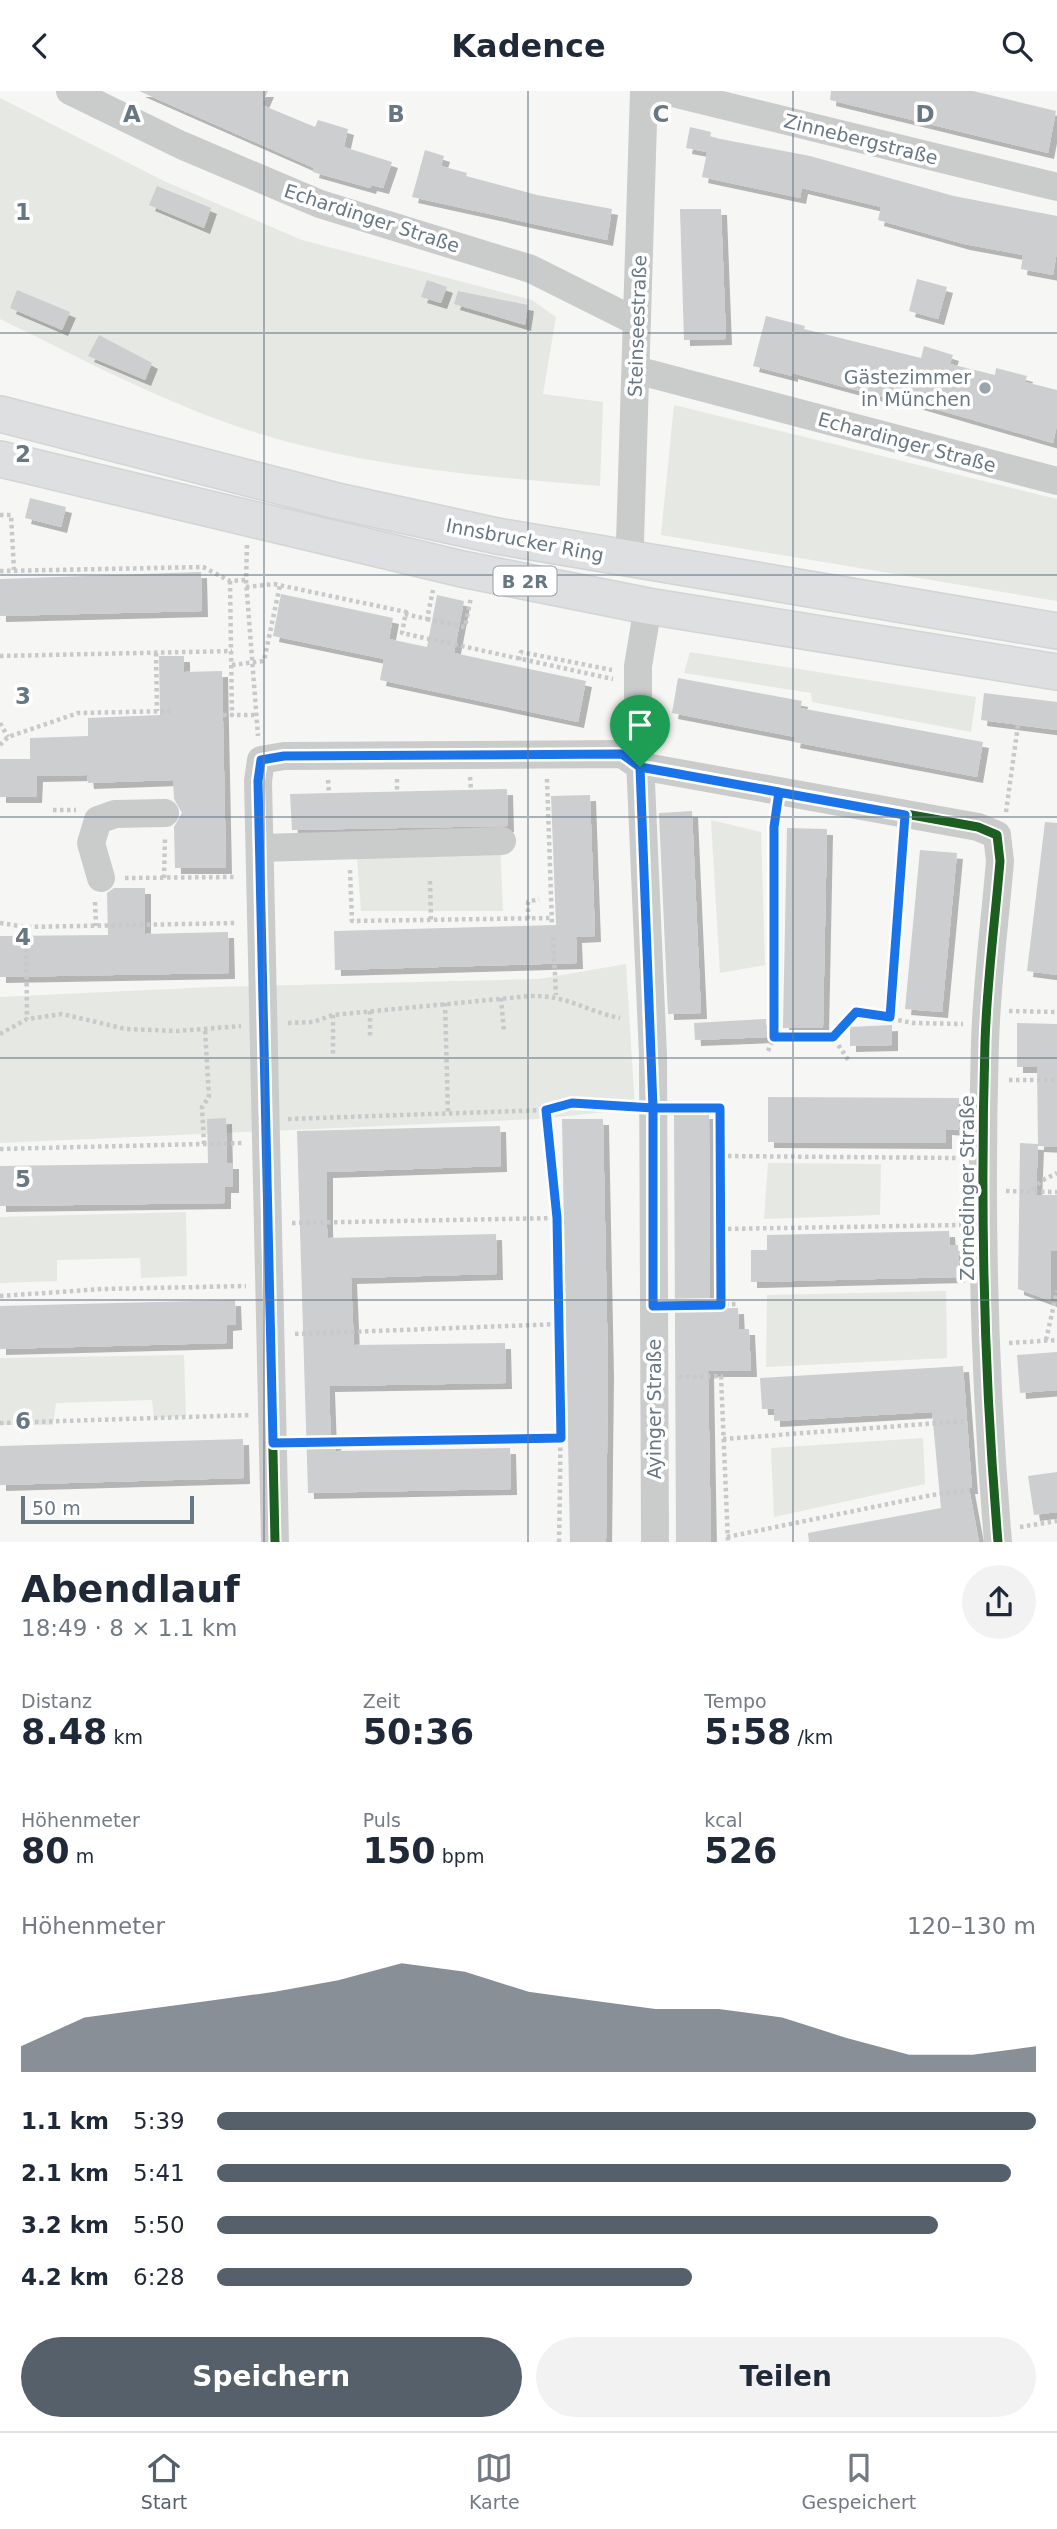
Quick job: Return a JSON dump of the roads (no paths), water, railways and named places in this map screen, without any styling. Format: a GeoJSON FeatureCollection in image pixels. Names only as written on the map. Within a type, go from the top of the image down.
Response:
{"type":"FeatureCollection","features":[{"type":"Feature","properties":{"kind":"main road","name":"Innsbrucker Ring"},"geometry":{"type":"LineString","coordinates":[[0,414],[333,500],[627,560],[1057,631]]}},
{"type":"Feature","properties":{"kind":"main road","name":"Innsbrucker Ring"},"geometry":{"type":"LineString","coordinates":[[0,459],[328,539],[648,605],[1057,672]]}},
{"type":"Feature","properties":{"kind":"street","name":"Echardinger Straße"},"geometry":{"type":"LineString","coordinates":[[71,91],[181,145],[320,204],[531,269],[637,321]]}},
{"type":"Feature","properties":{"kind":"street","name":"Steinseestraße"},"geometry":{"type":"LineString","coordinates":[[627,560],[636,370],[644,91]]}},
{"type":"Feature","properties":{"kind":"street","name":"Zinnebergstraße"},"geometry":{"type":"LineString","coordinates":[[664,91],[1057,187]]}},
{"type":"Feature","properties":{"kind":"street","name":"Echardinger Straße"},"geometry":{"type":"LineString","coordinates":[[636,370],[1057,481]]}},
{"type":"Feature","properties":{"kind":"street","name":"Ayinger Straße"},"geometry":{"type":"LineString","coordinates":[[648,605],[638,666],[653,1108],[655,1542]]}},
{"type":"Feature","properties":{"kind":"street"},"geometry":{"type":"LineString","coordinates":[[275,1542],[258,781],[261,760],[284,756],[622,754],[640,767]]}},
{"type":"Feature","properties":{"kind":"street","name":"Zornedinger Straße"},"geometry":{"type":"LineString","coordinates":[[640,767],[978,827],[997,835],[1000,861],[987,1017],[984,1159],[986,1344],[997,1536]]}},
{"type":"Feature","properties":{"kind":"street"},"geometry":{"type":"LineString","coordinates":[[101,879],[91,843],[98,820],[115,814],[165,813]]}},
{"type":"Feature","properties":{"kind":"street"},"geometry":{"type":"LineString","coordinates":[[260,848],[502,841]]}},
{"type":"Feature","properties":{"kind":"place","name":"Gästezimmer in München"},"geometry":{"type":"Point","coordinates":[985,388]}}]}
